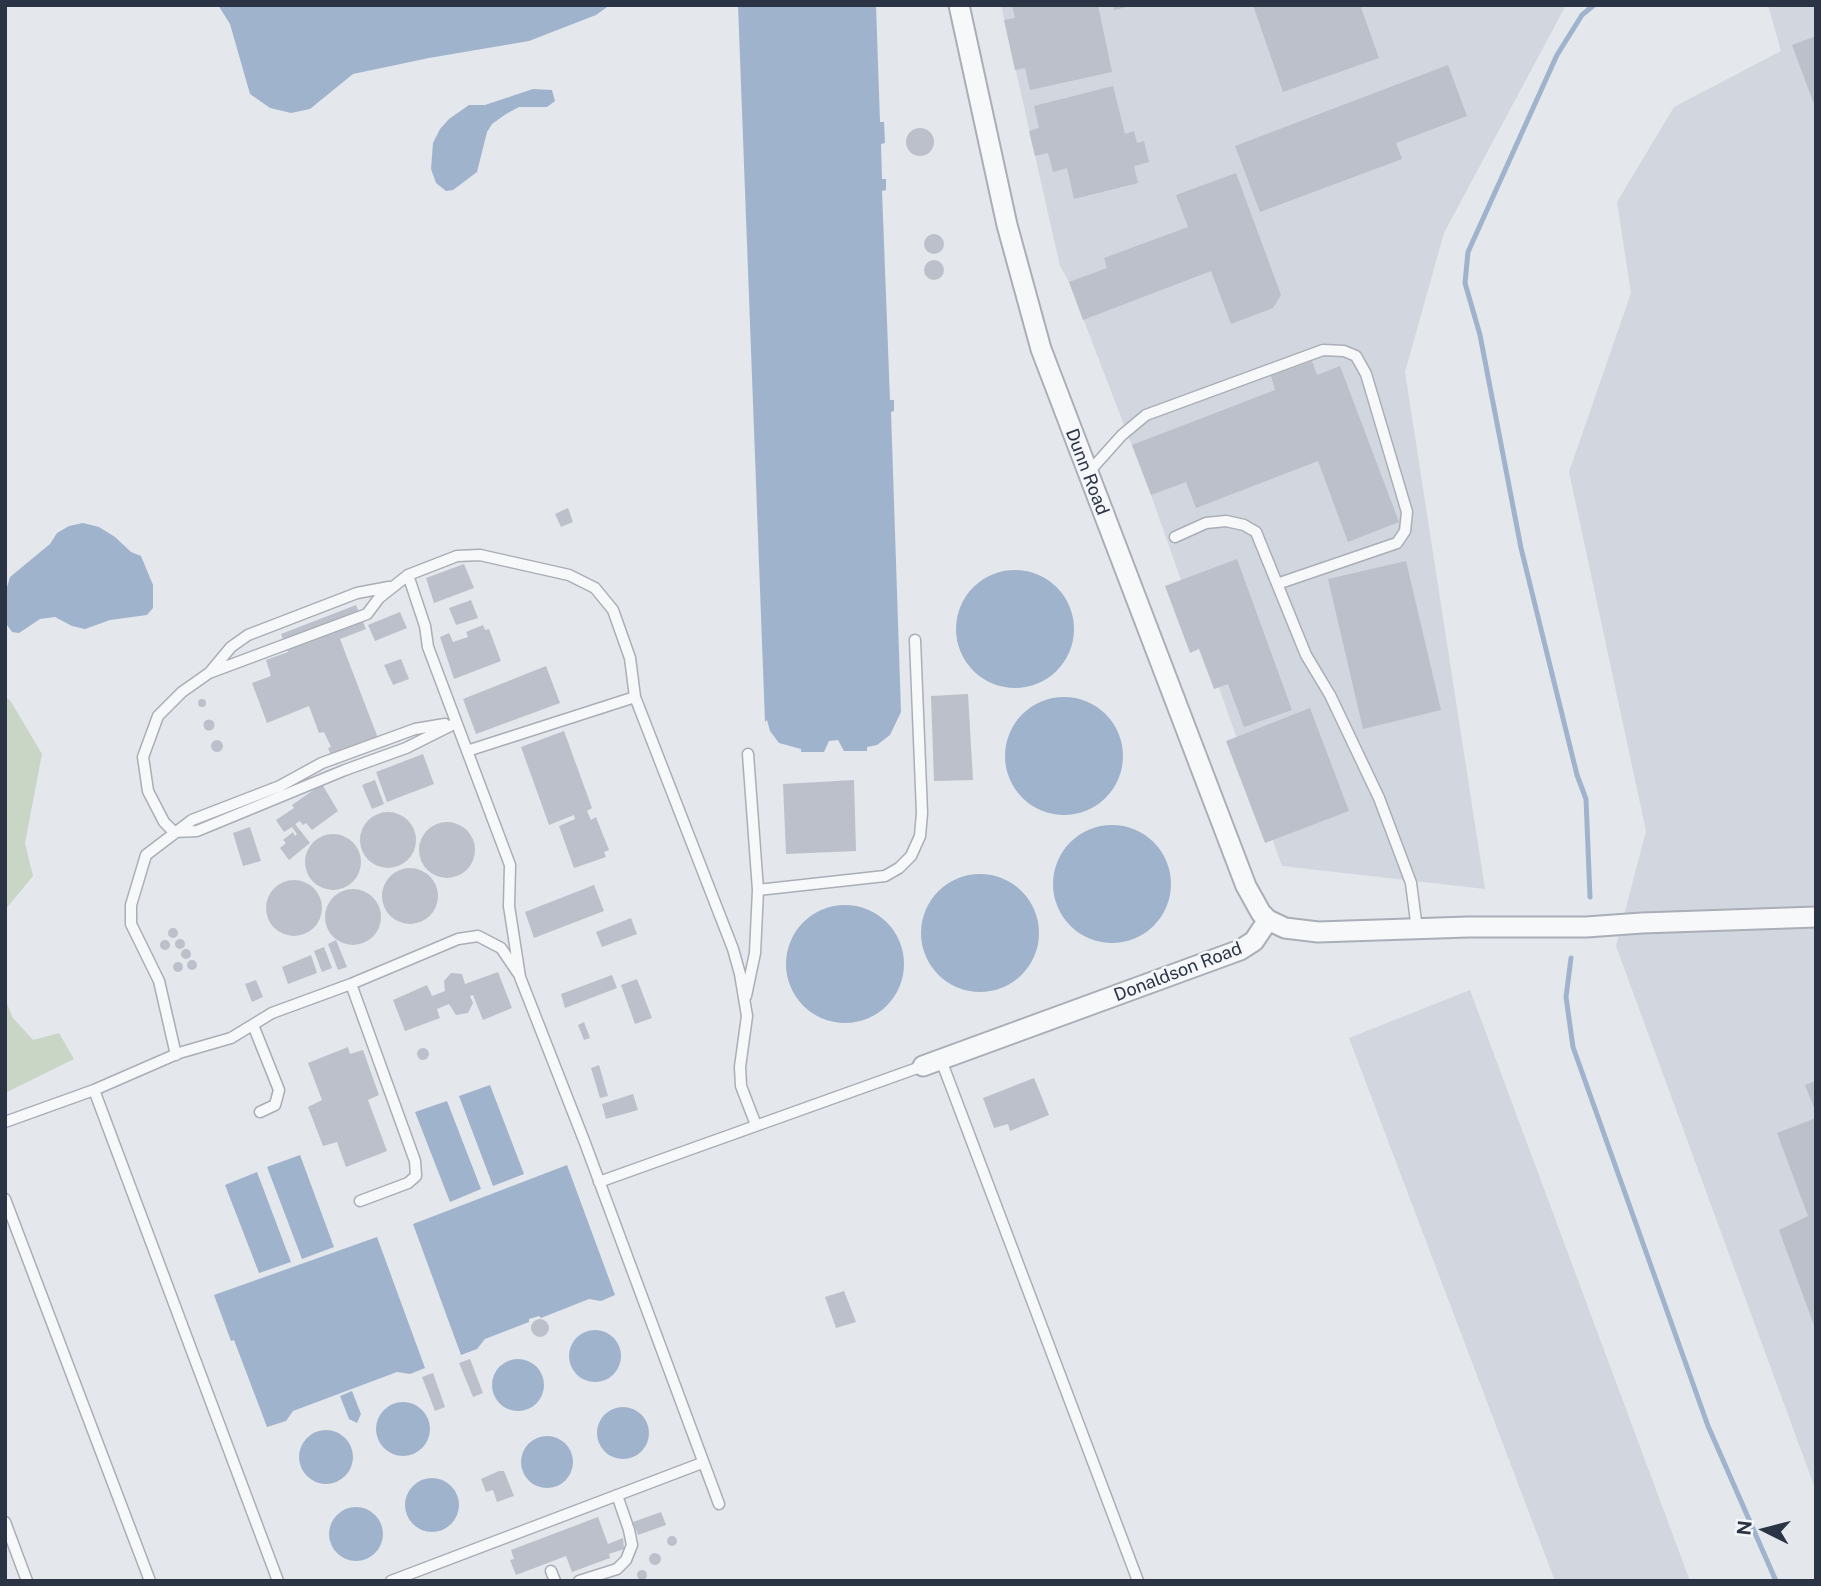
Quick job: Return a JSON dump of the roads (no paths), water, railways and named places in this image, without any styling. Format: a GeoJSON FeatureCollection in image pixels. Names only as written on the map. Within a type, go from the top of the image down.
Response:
{"type":"FeatureCollection","features":[{"type":"Feature","properties":{"kind":"street","name":"Dunn Road"},"geometry":{"type":"LineString","coordinates":[[959,5],[1001,200],[1041,349],[1251,899],[1268,920]]}},
{"type":"Feature","properties":{"kind":"street"},"geometry":{"type":"LineString","coordinates":[[1268,920],[1284,928],[1306,932],[1586,927],[1816,917]]}},
{"type":"Feature","properties":{"kind":"street","name":"Donaldson Road"},"geometry":{"type":"LineString","coordinates":[[932,1063],[1240,950],[1255,941],[1268,920]]}},
{"type":"Feature","properties":{"kind":"lane"},"geometry":{"type":"LineString","coordinates":[[1087,474],[1122,435],[1146,415],[1323,350],[1344,351],[1356,356],[1366,374],[1407,512],[1405,531],[1397,543],[1277,583]]}},
{"type":"Feature","properties":{"kind":"lane"},"geometry":{"type":"LineString","coordinates":[[1175,537],[1206,523],[1226,521],[1244,525],[1256,532],[1306,655],[1330,695],[1379,798],[1411,883],[1416,929]]}},
{"type":"Feature","properties":{"kind":"lane"},"geometry":{"type":"LineString","coordinates":[[209,673],[367,614],[379,598],[408,575],[457,556],[480,555],[569,575],[595,588],[613,610],[630,658],[635,697],[733,949],[747,1016],[740,1067],[741,1086],[756,1125]]}},
{"type":"Feature","properties":{"kind":"lane"},"geometry":{"type":"LineString","coordinates":[[408,575],[425,626],[428,647],[510,865],[509,906],[520,977]]}},
{"type":"Feature","properties":{"kind":"lane"},"geometry":{"type":"LineString","coordinates":[[393,587],[357,593],[248,635],[231,647],[209,673],[182,692],[158,716],[143,757],[148,791],[164,822],[174,832],[197,831],[406,748],[456,723]]}},
{"type":"Feature","properties":{"kind":"lane"},"geometry":{"type":"LineString","coordinates":[[758,890],[885,876],[899,868],[911,856],[920,836],[922,813],[915,640]]}},
{"type":"Feature","properties":{"kind":"lane"},"geometry":{"type":"LineString","coordinates":[[467,751],[635,697]]}},
{"type":"Feature","properties":{"kind":"lane"},"geometry":{"type":"LineString","coordinates":[[176,1055],[159,981],[131,923],[131,905],[146,855],[192,820],[280,786],[322,763],[415,729],[456,723]]}},
{"type":"Feature","properties":{"kind":"lane"},"geometry":{"type":"LineString","coordinates":[[745,1003],[755,953],[758,890],[748,754]]}},
{"type":"Feature","properties":{"kind":"lane"},"geometry":{"type":"LineString","coordinates":[[5,1122],[94,1090],[176,1055],[231,1038],[272,1013],[351,984],[458,939],[478,936],[501,948],[520,977],[719,1504]]}},
{"type":"Feature","properties":{"kind":"lane"},"geometry":{"type":"LineString","coordinates":[[351,984],[415,1161],[416,1176],[408,1183],[360,1201]]}},
{"type":"Feature","properties":{"kind":"lane"},"geometry":{"type":"LineString","coordinates":[[254,1025],[279,1090],[275,1105],[260,1112]]}},
{"type":"Feature","properties":{"kind":"lane"},"geometry":{"type":"LineString","coordinates":[[932,1063],[1138,1581]]}},
{"type":"Feature","properties":{"kind":"lane","name":"Donaldson Road"},"geometry":{"type":"LineString","coordinates":[[599,1182],[932,1063]]}},
{"type":"Feature","properties":{"kind":"lane"},"geometry":{"type":"LineString","coordinates":[[94,1090],[278,1581]]}},
{"type":"Feature","properties":{"kind":"lane"},"geometry":{"type":"LineString","coordinates":[[5,1199],[150,1581]]}},
{"type":"Feature","properties":{"kind":"lane"},"geometry":{"type":"LineString","coordinates":[[391,1581],[702,1463]]}},
{"type":"Feature","properties":{"kind":"lane"},"geometry":{"type":"LineString","coordinates":[[579,1581],[617,1569],[626,1560],[632,1545],[617,1495]]}},
{"type":"Feature","properties":{"kind":"lane"},"geometry":{"type":"LineString","coordinates":[[5,1522],[27,1581]]}},
{"type":"Feature","properties":{"kind":"water"},"geometry":{"type":"Polygon","coordinates":[[[218,5],[610,5],[596,15],[529,41],[353,74],[310,109],[291,113],[270,108],[250,94],[230,24],[218,5]]]}},
{"type":"Feature","properties":{"kind":"water"},"geometry":{"type":"Polygon","coordinates":[[[738,5],[876,5],[880,122],[884,122],[885,143],[881,144],[882,179],[886,179],[886,190],[882,191],[890,400],[894,400],[894,411],[891,412],[901,712],[890,735],[877,745],[867,747],[867,751],[844,751],[838,740],[829,741],[824,752],[801,752],[801,749],[779,743],[770,731],[767,720],[765,722],[738,5]]]}},
{"type":"Feature","properties":{"kind":"water"},"geometry":{"type":"Polygon","coordinates":[[[533,89],[552,90],[555,101],[547,107],[519,107],[506,114],[492,124],[487,132],[477,172],[453,190],[446,191],[436,183],[431,169],[433,143],[449,119],[469,105],[485,105],[533,89]]]}},
{"type":"Feature","properties":{"kind":"water"},"geometry":{"type":"Polygon","coordinates":[[[83,523],[99,527],[131,552],[141,556],[153,585],[153,608],[147,615],[110,620],[85,629],[55,617],[40,619],[19,633],[12,632],[5,622],[5,594],[10,577],[50,544],[57,533],[69,526],[83,523]]]}},
{"type":"Feature","properties":{"kind":"water"},"geometry":{"type":"Polygon","coordinates":[[[1015,570],[1038,574],[1057,587],[1070,606],[1074,629],[1070,652],[1057,671],[1038,684],[1015,688],[992,684],[973,671],[960,652],[956,629],[960,606],[973,587],[992,574],[1015,570]]]}},
{"type":"Feature","properties":{"kind":"water"},"geometry":{"type":"Polygon","coordinates":[[[1064,697],[1087,701],[1106,714],[1119,733],[1123,756],[1119,779],[1106,798],[1087,811],[1064,815],[1041,811],[1022,798],[1009,779],[1005,756],[1009,733],[1022,714],[1041,701],[1064,697]]]}},
{"type":"Feature","properties":{"kind":"water"},"geometry":{"type":"Polygon","coordinates":[[[1112,825],[1135,829],[1154,842],[1167,861],[1171,884],[1167,907],[1154,926],[1135,939],[1112,943],[1089,939],[1070,926],[1057,907],[1053,884],[1057,861],[1070,842],[1089,829],[1112,825]]]}},
{"type":"Feature","properties":{"kind":"water"},"geometry":{"type":"Polygon","coordinates":[[[980,874],[1003,878],[1022,891],[1035,910],[1039,933],[1035,956],[1022,975],[1003,988],[980,992],[957,988],[938,975],[925,956],[921,933],[925,910],[938,891],[957,878],[980,874]]]}},
{"type":"Feature","properties":{"kind":"water"},"geometry":{"type":"Polygon","coordinates":[[[845,905],[868,909],[887,922],[900,941],[904,964],[900,987],[887,1006],[868,1019],[845,1023],[822,1019],[803,1006],[790,987],[786,964],[790,941],[803,922],[822,909],[845,905]]]}},
{"type":"Feature","properties":{"kind":"water"},"geometry":{"type":"Polygon","coordinates":[[[490,1085],[524,1174],[493,1186],[459,1096],[490,1085]]]}},
{"type":"Feature","properties":{"kind":"water"},"geometry":{"type":"Polygon","coordinates":[[[447,1101],[481,1189],[450,1202],[415,1112],[447,1101]]]}},
{"type":"Feature","properties":{"kind":"water"},"geometry":{"type":"Polygon","coordinates":[[[300,1155],[334,1247],[302,1259],[267,1167],[300,1155]]]}},
{"type":"Feature","properties":{"kind":"water"},"geometry":{"type":"Polygon","coordinates":[[[567,1165],[615,1295],[601,1301],[589,1299],[541,1318],[539,1316],[529,1319],[529,1322],[485,1339],[477,1349],[461,1355],[413,1224],[567,1165]]]}},
{"type":"Feature","properties":{"kind":"water"},"geometry":{"type":"Polygon","coordinates":[[[257,1172],[291,1262],[259,1273],[225,1185],[257,1172]]]}},
{"type":"Feature","properties":{"kind":"water"},"geometry":{"type":"Polygon","coordinates":[[[377,1237],[425,1368],[410,1374],[397,1372],[293,1411],[286,1421],[267,1427],[214,1295],[377,1237]]]}},
{"type":"Feature","properties":{"kind":"water"},"geometry":{"type":"Polygon","coordinates":[[[595,1330],[605,1332],[613,1338],[619,1346],[619,1366],[613,1374],[605,1380],[595,1382],[585,1380],[577,1374],[571,1366],[569,1356],[571,1346],[577,1338],[585,1332],[595,1330]]]}},
{"type":"Feature","properties":{"kind":"water"},"geometry":{"type":"Polygon","coordinates":[[[518,1359],[528,1361],[536,1367],[542,1375],[542,1395],[536,1403],[528,1409],[518,1411],[508,1409],[500,1403],[494,1395],[492,1385],[494,1375],[500,1367],[508,1361],[518,1359]]]}},
{"type":"Feature","properties":{"kind":"water"},"geometry":{"type":"Polygon","coordinates":[[[352,1391],[361,1414],[357,1423],[349,1419],[340,1396],[352,1391]]]}},
{"type":"Feature","properties":{"kind":"water"},"geometry":{"type":"Polygon","coordinates":[[[408,1402],[418,1406],[426,1414],[430,1429],[426,1444],[418,1452],[398,1456],[388,1452],[380,1444],[376,1424],[380,1414],[388,1406],[408,1402]]]}},
{"type":"Feature","properties":{"kind":"water"},"geometry":{"type":"Polygon","coordinates":[[[623,1407],[633,1409],[641,1415],[647,1423],[647,1443],[641,1451],[633,1457],[623,1459],[613,1457],[605,1451],[599,1443],[597,1433],[599,1423],[605,1415],[613,1409],[623,1407]]]}},
{"type":"Feature","properties":{"kind":"water"},"geometry":{"type":"Polygon","coordinates":[[[331,1430],[341,1434],[349,1442],[353,1457],[349,1472],[341,1480],[321,1484],[311,1480],[303,1472],[299,1452],[303,1442],[311,1434],[331,1430]]]}},
{"type":"Feature","properties":{"kind":"water"},"geometry":{"type":"Polygon","coordinates":[[[547,1436],[557,1438],[565,1444],[571,1452],[571,1472],[565,1480],[557,1486],[547,1488],[537,1486],[529,1480],[523,1472],[521,1462],[523,1452],[529,1444],[537,1438],[547,1436]]]}},
{"type":"Feature","properties":{"kind":"water"},"geometry":{"type":"Polygon","coordinates":[[[432,1478],[451,1486],[459,1505],[451,1524],[432,1532],[413,1524],[405,1505],[413,1486],[432,1478]]]}},
{"type":"Feature","properties":{"kind":"water"},"geometry":{"type":"Polygon","coordinates":[[[356,1507],[375,1515],[383,1534],[375,1553],[356,1561],[337,1553],[329,1534],[337,1515],[356,1507]]]}},
{"type":"Feature","properties":{"kind":"waterway"},"geometry":{"type":"LineString","coordinates":[[1590,897],[1586,799],[1577,775],[1521,548],[1480,335],[1465,283],[1468,252],[1557,55],[1582,15],[1594,5]]}},
{"type":"Feature","properties":{"kind":"waterway"},"geometry":{"type":"LineString","coordinates":[[1571,958],[1566,997],[1573,1047],[1708,1426],[1776,1581]]}}]}
